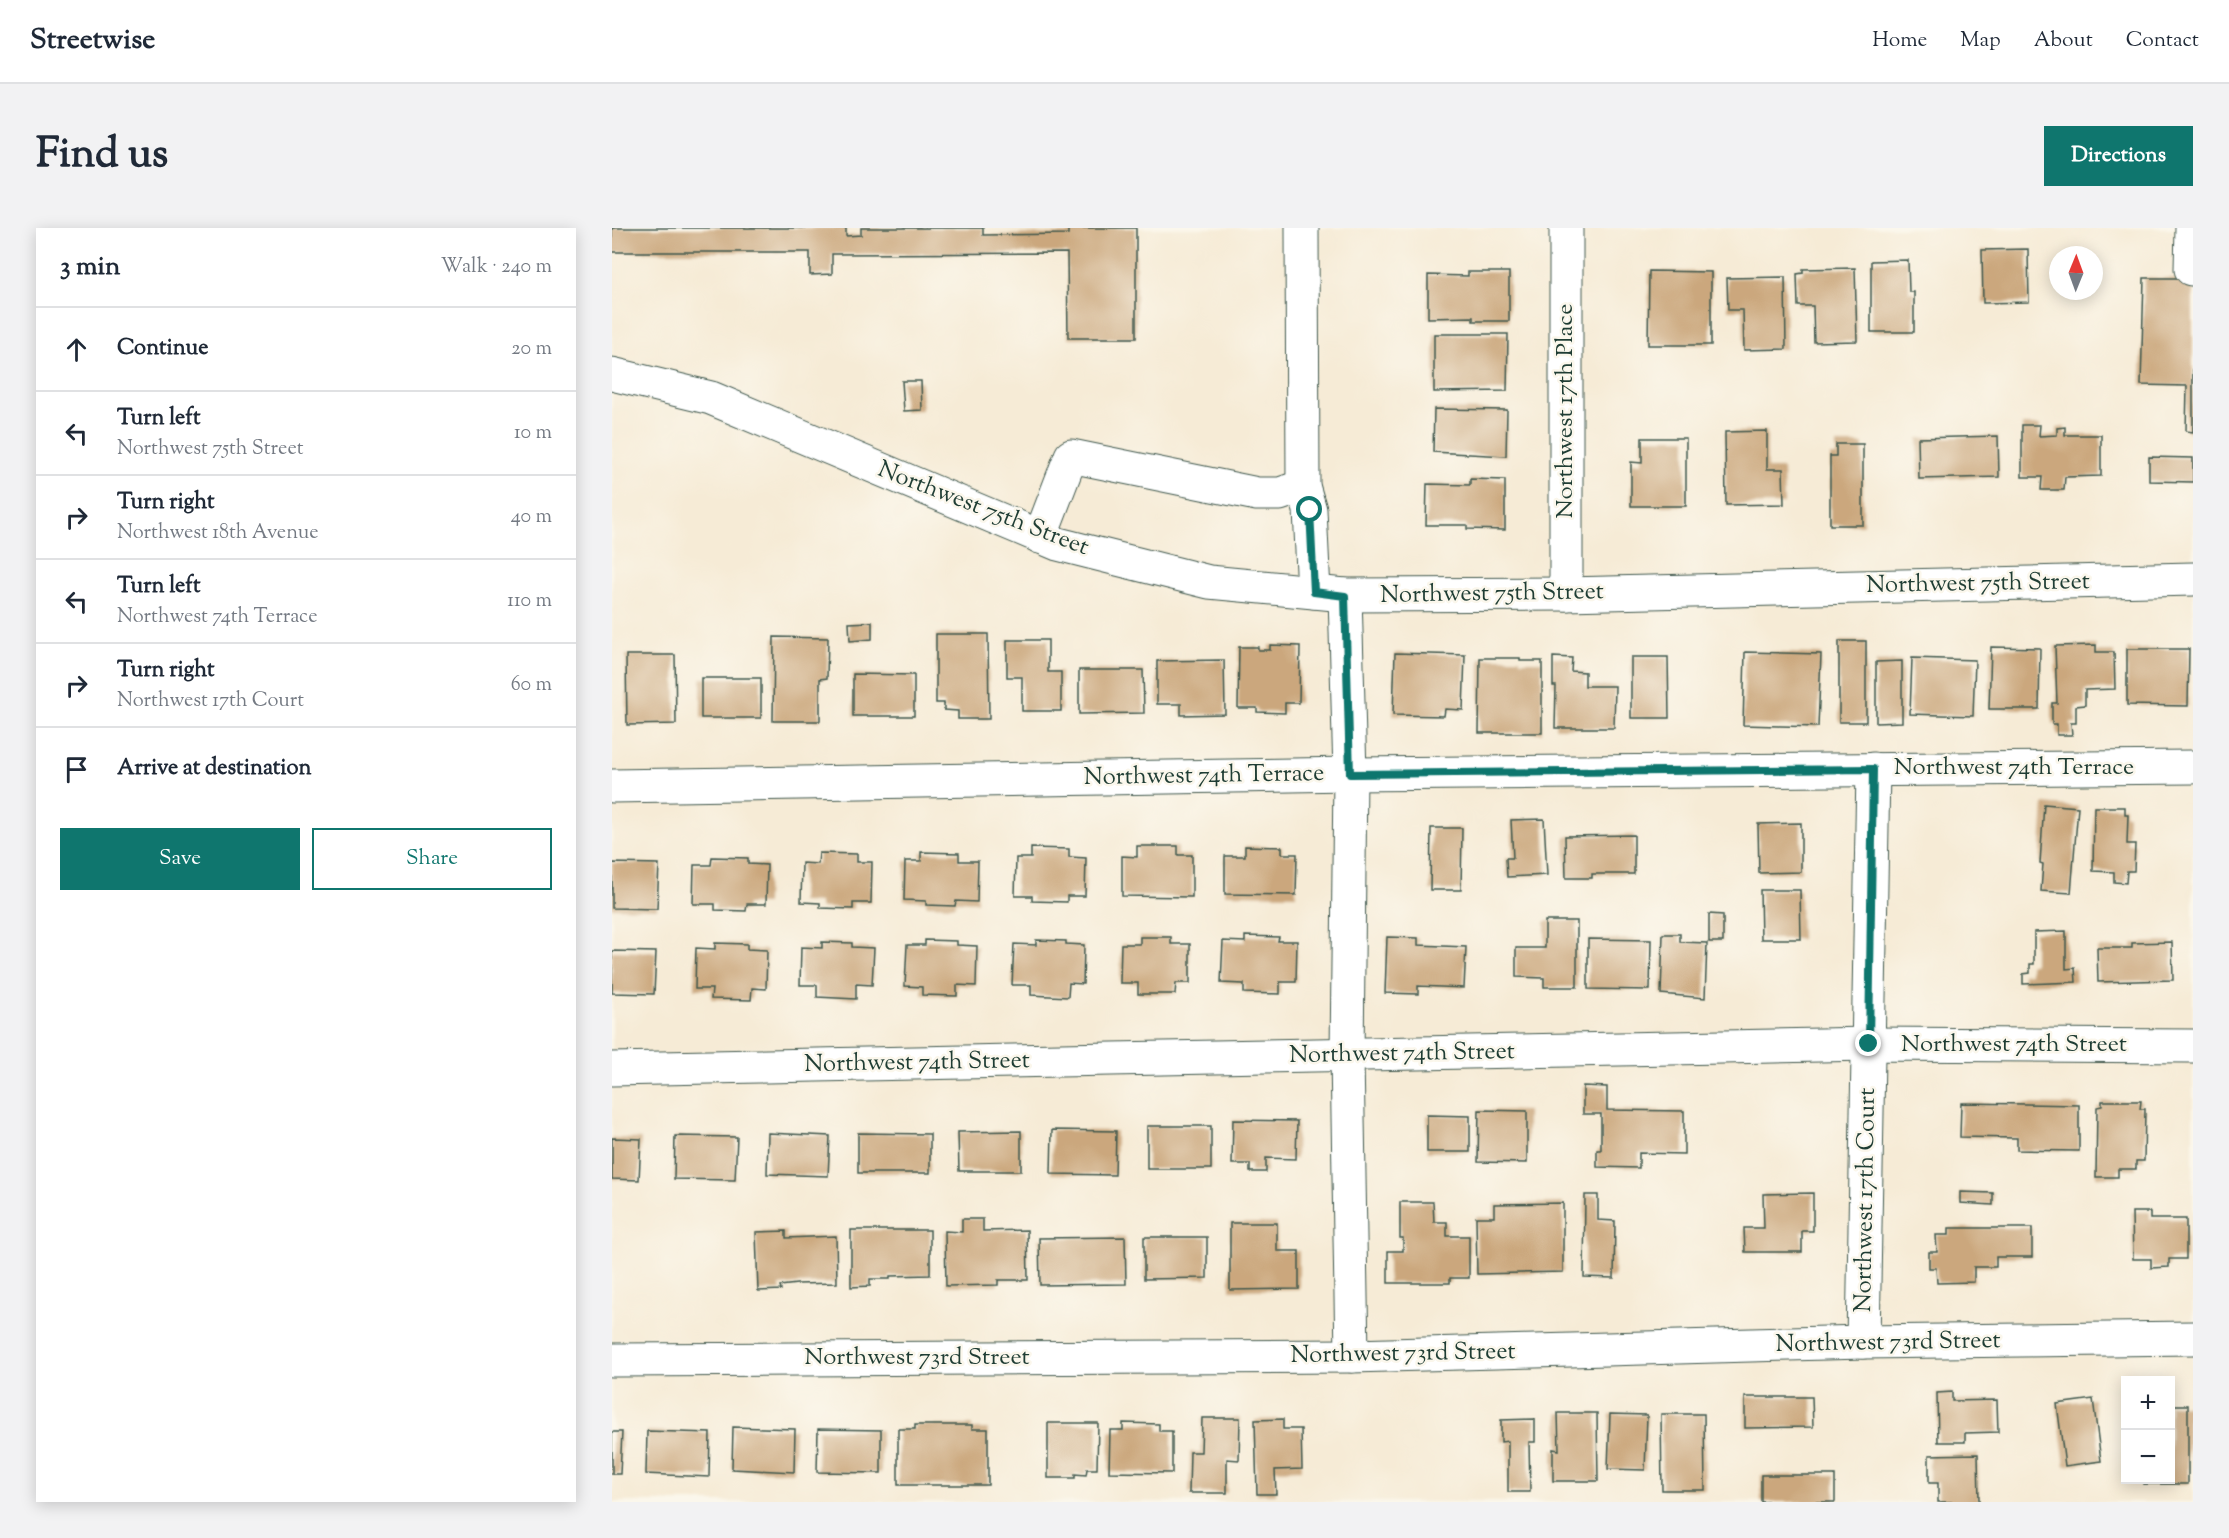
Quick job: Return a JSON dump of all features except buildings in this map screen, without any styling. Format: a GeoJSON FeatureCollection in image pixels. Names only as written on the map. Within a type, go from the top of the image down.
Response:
{"type":"FeatureCollection","features":[{"type":"Feature","properties":{"kind":"street"},"geometry":{"type":"LineString","coordinates":[[1302,228],[1303,486],[1329,594],[1350,774],[1347,1056],[1353,1356]]}},
{"type":"Feature","properties":{"kind":"street","name":"Northwest 17th Place"},"geometry":{"type":"LineString","coordinates":[[1566,228],[1566,594]]}},
{"type":"Feature","properties":{"kind":"street"},"geometry":{"type":"LineString","coordinates":[[2191,269],[2192,228]]}},
{"type":"Feature","properties":{"kind":"street","name":"Northwest 75th Street"},"geometry":{"type":"LineString","coordinates":[[612,374],[711,398],[1058,544],[1209,582],[1329,594],[1566,594],[2193,579]]}},
{"type":"Feature","properties":{"kind":"street"},"geometry":{"type":"LineString","coordinates":[[1040,537],[1071,456],[1257,494],[1280,494],[1303,486]]}},
{"type":"Feature","properties":{"kind":"street","name":"Northwest 74th Terrace"},"geometry":{"type":"LineString","coordinates":[[612,786],[1350,774],[2193,767]]}},
{"type":"Feature","properties":{"kind":"street","name":"Northwest 17th Court"},"geometry":{"type":"LineString","coordinates":[[1863,1342],[1873,769]]}},
{"type":"Feature","properties":{"kind":"street","name":"Northwest 74th Street"},"geometry":{"type":"LineString","coordinates":[[612,1069],[1869,1044],[2193,1046]]}},
{"type":"Feature","properties":{"kind":"street","name":"Northwest 73rd Street"},"geometry":{"type":"LineString","coordinates":[[612,1360],[1353,1356],[1863,1342],[2193,1338]]}},
{"type":"Feature","properties":{"kind":"route"},"geometry":{"type":"LineString","coordinates":[[1310,510],[1314,592],[1345,596],[1350,774],[1873,769],[1869,1044]]}}]}
